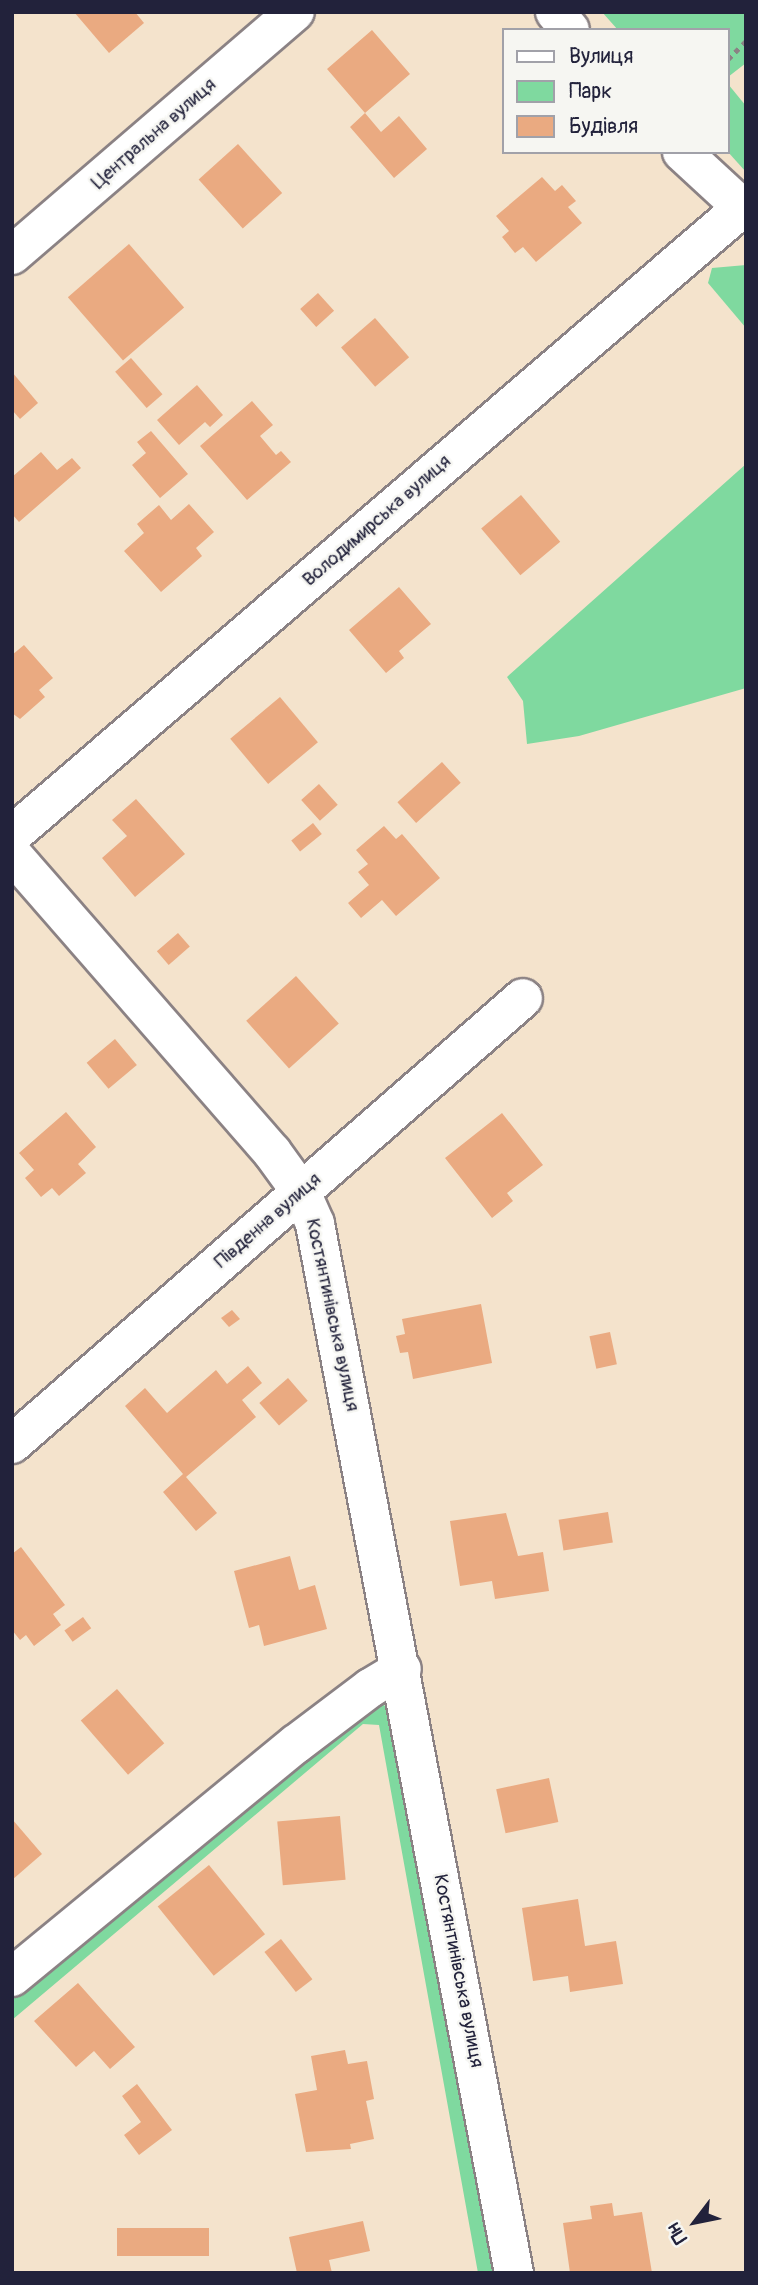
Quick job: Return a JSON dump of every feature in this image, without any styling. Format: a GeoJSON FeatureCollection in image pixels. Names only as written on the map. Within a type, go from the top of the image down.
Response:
{"type":"FeatureCollection","features":[{"type":"Feature","properties":{"kind":"street","name":"Центральна вулиця"},"geometry":{"type":"LineString","coordinates":[[12,255],[295,12]]}},
{"type":"Feature","properties":{"kind":"street"},"geometry":{"type":"LineString","coordinates":[[555,12],[568,28]]}},
{"type":"Feature","properties":{"kind":"street"},"geometry":{"type":"LineString","coordinates":[[684,154],[744,209]]}},
{"type":"Feature","properties":{"kind":"street","name":"Володимирська вулиця"},"geometry":{"type":"LineString","coordinates":[[12,835],[744,209]]}},
{"type":"Feature","properties":{"kind":"street","name":"Костянтинівська вулиця"},"geometry":{"type":"LineString","coordinates":[[12,854],[238,1111],[301,1192],[315,1224],[329,1280],[514,2273]]}},
{"type":"Feature","properties":{"kind":"street","name":"Південна вулиця"},"geometry":{"type":"LineString","coordinates":[[12,1444],[523,998]]}},
{"type":"Feature","properties":{"kind":"street"},"geometry":{"type":"LineString","coordinates":[[12,1978],[307,1735],[370,1688],[402,1670]]}},
{"type":"Feature","properties":{"kind":"path"},"geometry":{"type":"LineString","coordinates":[[730,57],[746,41]]}},
{"type":"Feature","properties":{"kind":"green space"},"geometry":{"type":"Polygon","coordinates":[[[602,12],[746,12],[746,63],[730,75],[730,28],[616,28],[602,12]]]}},
{"type":"Feature","properties":{"kind":"green space"},"geometry":{"type":"Polygon","coordinates":[[[730,86],[746,106],[746,172],[730,154],[730,86]]]}},
{"type":"Feature","properties":{"kind":"green space"},"geometry":{"type":"Polygon","coordinates":[[[746,265],[746,328],[708,283],[712,268],[746,265]]]}},
{"type":"Feature","properties":{"kind":"green space"},"geometry":{"type":"Polygon","coordinates":[[[746,464],[746,688],[579,736],[527,744],[523,701],[507,677],[746,464]]]}},
{"type":"Feature","properties":{"kind":"green space"},"geometry":{"type":"Polygon","coordinates":[[[383,1704],[395,1716],[499,2273],[478,2273],[379,1725],[363,1724],[12,2020],[12,1987],[359,1709],[383,1704]]]}},
{"type":"Feature","properties":{"kind":"building"},"geometry":{"type":"Polygon","coordinates":[[[74,12],[135,12],[144,23],[109,53],[74,12]]]}},
{"type":"Feature","properties":{"kind":"building"},"geometry":{"type":"Polygon","coordinates":[[[372,30],[410,74],[365,113],[327,69],[372,30]]]}},
{"type":"Feature","properties":{"kind":"building"},"geometry":{"type":"Polygon","coordinates":[[[365,113],[381,132],[399,116],[427,149],[394,178],[350,127],[365,113]]]}},
{"type":"Feature","properties":{"kind":"building"},"geometry":{"type":"Polygon","coordinates":[[[238,144],[282,193],[243,229],[199,179],[238,144]]]}},
{"type":"Feature","properties":{"kind":"building"},"geometry":{"type":"Polygon","coordinates":[[[542,177],[555,191],[562,185],[576,201],[568,207],[582,223],[536,262],[523,247],[515,253],[502,237],[509,231],[496,216],[542,177]]]}},
{"type":"Feature","properties":{"kind":"building"},"geometry":{"type":"Polygon","coordinates":[[[129,244],[184,307],[123,361],[68,297],[129,244]]]}},
{"type":"Feature","properties":{"kind":"building"},"geometry":{"type":"Polygon","coordinates":[[[318,293],[334,311],[316,327],[300,309],[318,293]]]}},
{"type":"Feature","properties":{"kind":"building"},"geometry":{"type":"Polygon","coordinates":[[[375,318],[409,357],[375,387],[341,348],[375,318]]]}},
{"type":"Feature","properties":{"kind":"building"},"geometry":{"type":"Polygon","coordinates":[[[131,358],[162,394],[147,408],[115,372],[131,358]]]}},
{"type":"Feature","properties":{"kind":"building"},"geometry":{"type":"Polygon","coordinates":[[[12,372],[38,403],[20,419],[12,410],[12,372]]]}},
{"type":"Feature","properties":{"kind":"building"},"geometry":{"type":"Polygon","coordinates":[[[197,385],[223,415],[210,427],[205,422],[179,445],[157,420],[197,385]]]}},
{"type":"Feature","properties":{"kind":"building"},"geometry":{"type":"Polygon","coordinates":[[[252,401],[273,425],[260,436],[276,455],[281,451],[291,462],[247,500],[200,446],[252,401]]]}},
{"type":"Feature","properties":{"kind":"building"},"geometry":{"type":"Polygon","coordinates":[[[151,431],[188,474],[160,498],[132,465],[146,453],[137,442],[151,431]]]}},
{"type":"Feature","properties":{"kind":"building"},"geometry":{"type":"Polygon","coordinates":[[[41,452],[57,470],[72,458],[81,468],[19,522],[12,514],[12,477],[41,452]]]}},
{"type":"Feature","properties":{"kind":"building"},"geometry":{"type":"Polygon","coordinates":[[[521,495],[560,542],[520,575],[481,528],[521,495]]]}},
{"type":"Feature","properties":{"kind":"building"},"geometry":{"type":"Polygon","coordinates":[[[189,504],[214,532],[196,548],[202,556],[161,592],[124,551],[144,533],[137,524],[159,505],[171,520],[189,504]]]}},
{"type":"Feature","properties":{"kind":"building"},"geometry":{"type":"Polygon","coordinates":[[[399,587],[431,624],[399,651],[404,658],[386,673],[349,630],[399,587]]]}},
{"type":"Feature","properties":{"kind":"building"},"geometry":{"type":"Polygon","coordinates":[[[24,645],[53,678],[39,690],[45,697],[20,719],[12,713],[12,655],[24,645]]]}},
{"type":"Feature","properties":{"kind":"building"},"geometry":{"type":"Polygon","coordinates":[[[280,697],[318,742],[268,784],[230,739],[280,697]]]}},
{"type":"Feature","properties":{"kind":"building"},"geometry":{"type":"Polygon","coordinates":[[[442,762],[461,783],[416,823],[397,802],[442,762]]]}},
{"type":"Feature","properties":{"kind":"building"},"geometry":{"type":"Polygon","coordinates":[[[319,784],[338,805],[320,821],[301,800],[319,784]]]}},
{"type":"Feature","properties":{"kind":"building"},"geometry":{"type":"Polygon","coordinates":[[[136,799],[185,854],[135,897],[102,858],[127,836],[112,820],[136,799]]]}},
{"type":"Feature","properties":{"kind":"building"},"geometry":{"type":"Polygon","coordinates":[[[313,823],[322,834],[300,852],[291,841],[313,823]]]}},
{"type":"Feature","properties":{"kind":"building"},"geometry":{"type":"Polygon","coordinates":[[[384,826],[396,839],[402,834],[440,878],[396,916],[382,900],[361,918],[348,903],[369,885],[358,872],[368,864],[356,850],[384,826]]]}},
{"type":"Feature","properties":{"kind":"building"},"geometry":{"type":"Polygon","coordinates":[[[178,933],[190,947],[169,965],[157,951],[178,933]]]}},
{"type":"Feature","properties":{"kind":"building"},"geometry":{"type":"Polygon","coordinates":[[[296,976],[339,1024],[289,1068],[246,1021],[296,976]]]}},
{"type":"Feature","properties":{"kind":"building"},"geometry":{"type":"Polygon","coordinates":[[[115,1039],[137,1065],[109,1089],[87,1063],[115,1039]]]}},
{"type":"Feature","properties":{"kind":"building"},"geometry":{"type":"Polygon","coordinates":[[[66,1112],[96,1147],[78,1164],[86,1173],[59,1196],[52,1188],[41,1197],[25,1178],[34,1170],[19,1153],[66,1112]]]}},
{"type":"Feature","properties":{"kind":"building"},"geometry":{"type":"Polygon","coordinates":[[[502,1113],[543,1165],[507,1193],[513,1201],[492,1218],[445,1158],[502,1113]]]}},
{"type":"Feature","properties":{"kind":"building"},"geometry":{"type":"Polygon","coordinates":[[[481,1304],[492,1363],[413,1379],[408,1352],[400,1353],[396,1336],[405,1334],[402,1319],[481,1304]]]}},
{"type":"Feature","properties":{"kind":"building"},"geometry":{"type":"Polygon","coordinates":[[[232,1310],[240,1319],[229,1327],[221,1318],[232,1310]]]}},
{"type":"Feature","properties":{"kind":"building"},"geometry":{"type":"Polygon","coordinates":[[[610,1332],[617,1364],[596,1369],[589,1336],[610,1332]]]}},
{"type":"Feature","properties":{"kind":"building"},"geometry":{"type":"Polygon","coordinates":[[[248,1366],[262,1383],[242,1400],[256,1417],[186,1477],[217,1513],[196,1531],[163,1492],[183,1474],[125,1406],[145,1388],[167,1413],[216,1370],[227,1384],[248,1366]]]}},
{"type":"Feature","properties":{"kind":"building"},"geometry":{"type":"Polygon","coordinates":[[[288,1378],[308,1401],[279,1426],[259,1403],[288,1378]]]}},
{"type":"Feature","properties":{"kind":"building"},"geometry":{"type":"Polygon","coordinates":[[[608,1512],[613,1543],[563,1550],[559,1520],[608,1512]]]}},
{"type":"Feature","properties":{"kind":"building"},"geometry":{"type":"Polygon","coordinates":[[[506,1513],[518,1556],[543,1552],[549,1591],[495,1599],[492,1581],[460,1586],[450,1521],[506,1513]]]}},
{"type":"Feature","properties":{"kind":"building"},"geometry":{"type":"Polygon","coordinates":[[[21,1547],[65,1605],[53,1614],[61,1625],[34,1646],[26,1635],[20,1640],[12,1630],[12,1554],[21,1547]]]}},
{"type":"Feature","properties":{"kind":"building"},"geometry":{"type":"Polygon","coordinates":[[[290,1556],[299,1590],[315,1585],[327,1629],[264,1646],[259,1625],[249,1628],[234,1571],[290,1556]]]}},
{"type":"Feature","properties":{"kind":"building"},"geometry":{"type":"Polygon","coordinates":[[[83,1617],[91,1628],[73,1642],[64,1631],[83,1617]]]}},
{"type":"Feature","properties":{"kind":"building"},"geometry":{"type":"Polygon","coordinates":[[[117,1689],[164,1743],[128,1775],[81,1720],[117,1689]]]}},
{"type":"Feature","properties":{"kind":"building"},"geometry":{"type":"Polygon","coordinates":[[[549,1778],[558,1822],[506,1833],[496,1789],[549,1778]]]}},
{"type":"Feature","properties":{"kind":"building"},"geometry":{"type":"Polygon","coordinates":[[[340,1816],[346,1880],[283,1885],[277,1821],[340,1816]]]}},
{"type":"Feature","properties":{"kind":"building"},"geometry":{"type":"Polygon","coordinates":[[[12,1819],[42,1854],[12,1880],[12,1819]]]}},
{"type":"Feature","properties":{"kind":"building"},"geometry":{"type":"Polygon","coordinates":[[[209,1865],[265,1934],[214,1976],[158,1907],[209,1865]]]}},
{"type":"Feature","properties":{"kind":"building"},"geometry":{"type":"Polygon","coordinates":[[[578,1899],[585,1946],[616,1941],[623,1984],[570,1992],[568,1976],[533,1981],[522,1908],[578,1899]]]}},
{"type":"Feature","properties":{"kind":"building"},"geometry":{"type":"Polygon","coordinates":[[[281,1939],[312,1979],[296,1992],[264,1952],[281,1939]]]}},
{"type":"Feature","properties":{"kind":"building"},"geometry":{"type":"Polygon","coordinates":[[[78,1983],[135,2047],[110,2069],[94,2051],[76,2067],[34,2021],[78,1983]]]}},
{"type":"Feature","properties":{"kind":"building"},"geometry":{"type":"Polygon","coordinates":[[[345,2050],[348,2064],[367,2061],[374,2099],[366,2101],[374,2139],[350,2144],[351,2149],[306,2152],[295,2094],[317,2090],[311,2056],[345,2050]]]}},
{"type":"Feature","properties":{"kind":"building"},"geometry":{"type":"Polygon","coordinates":[[[137,2084],[172,2130],[139,2155],[124,2135],[141,2122],[122,2096],[137,2084]]]}},
{"type":"Feature","properties":{"kind":"building"},"geometry":{"type":"Polygon","coordinates":[[[612,2203],[614,2216],[642,2212],[652,2273],[570,2273],[563,2223],[592,2219],[590,2206],[612,2203]]]}},
{"type":"Feature","properties":{"kind":"building"},"geometry":{"type":"Polygon","coordinates":[[[363,2221],[370,2251],[329,2260],[332,2273],[297,2273],[289,2237],[363,2221]]]}},
{"type":"Feature","properties":{"kind":"building"},"geometry":{"type":"Polygon","coordinates":[[[117,2228],[209,2228],[209,2256],[117,2256],[117,2228]]]}}]}
